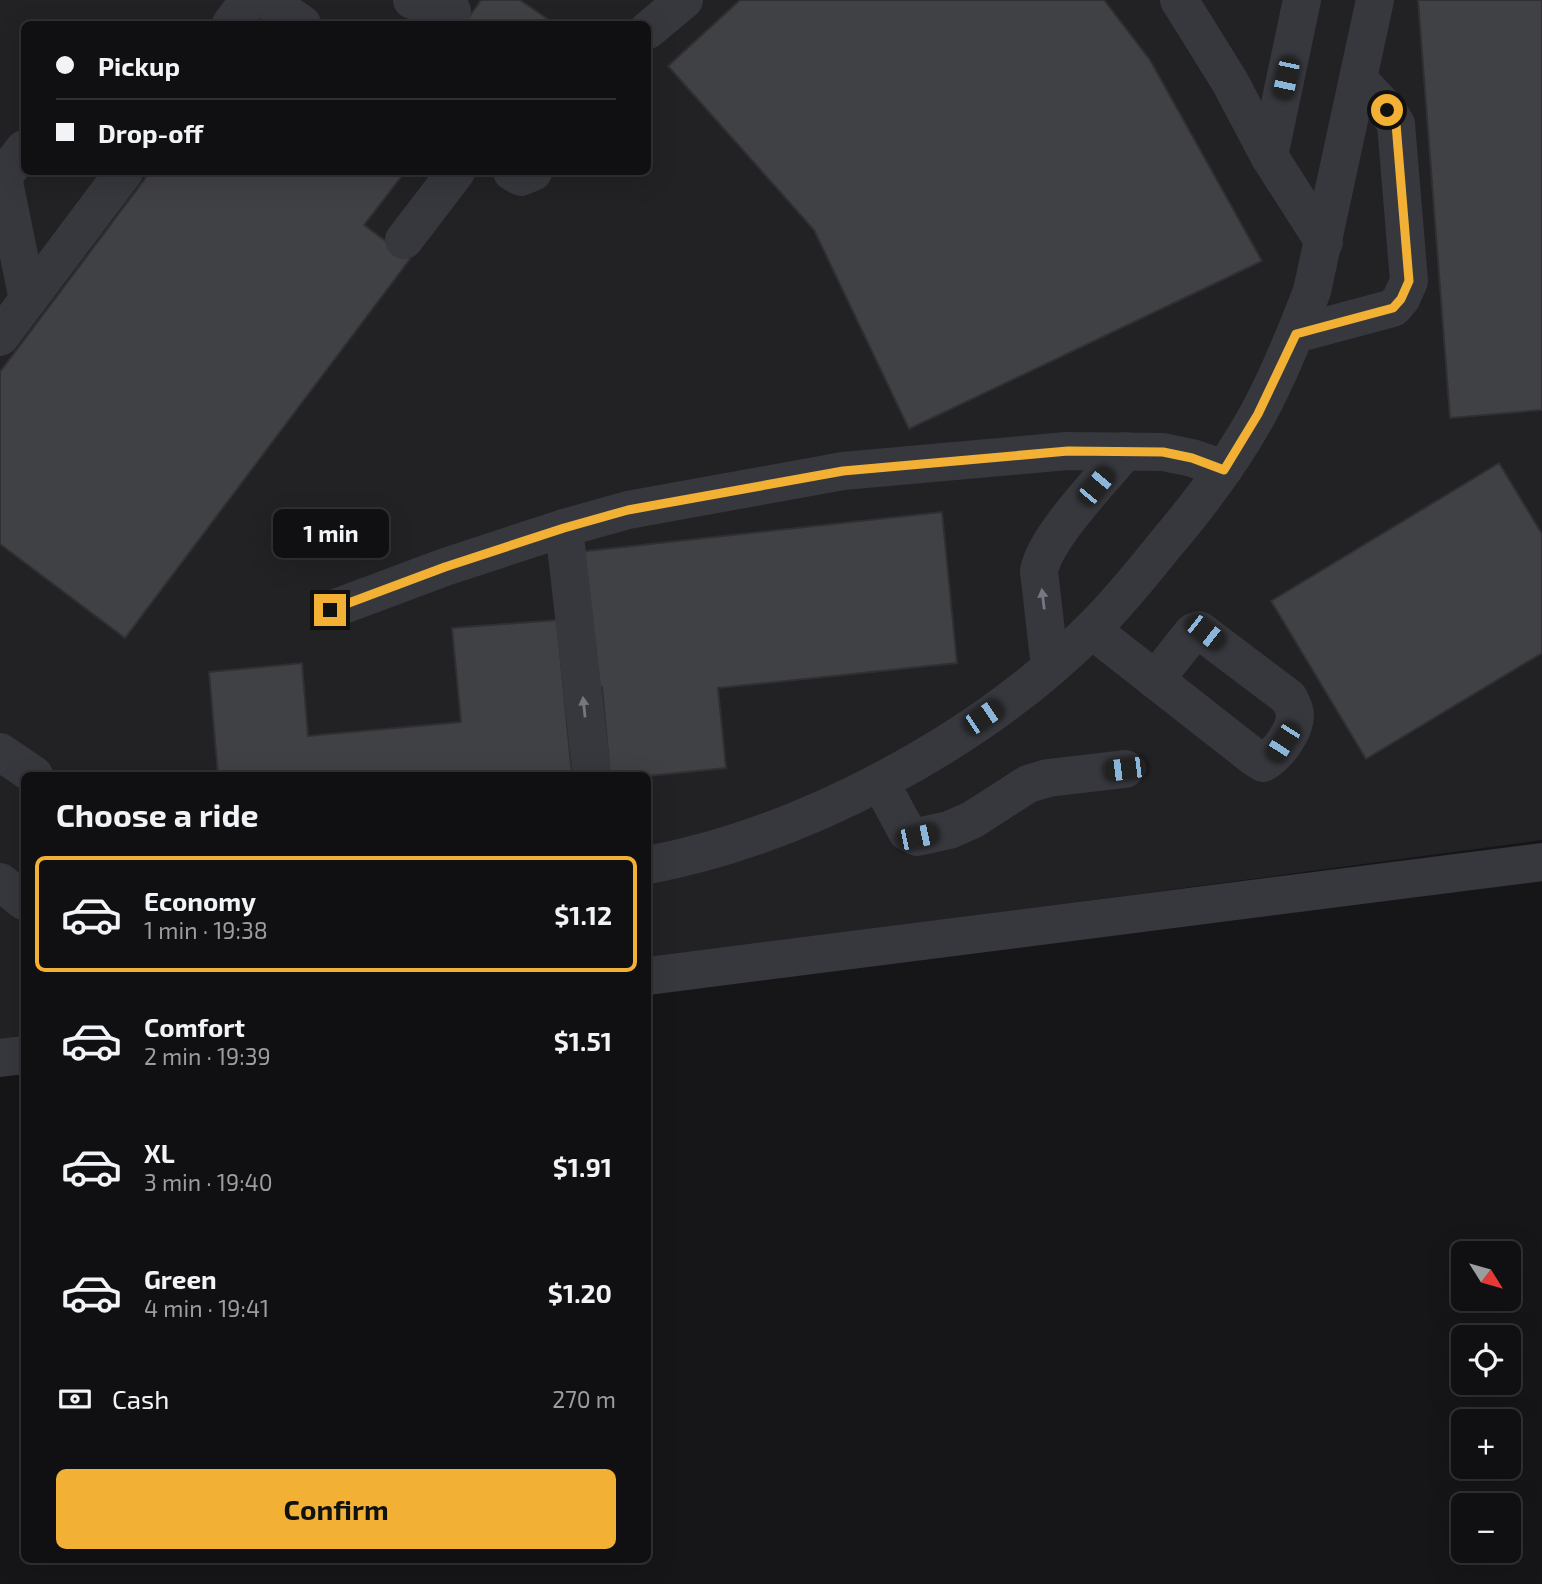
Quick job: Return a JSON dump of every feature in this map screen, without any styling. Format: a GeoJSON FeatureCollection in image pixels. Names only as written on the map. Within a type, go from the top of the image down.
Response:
{"type":"FeatureCollection","features":[{"type":"Feature","properties":{"kind":"street"},"geometry":{"type":"LineString","coordinates":[[233,21],[249,0]]}},
{"type":"Feature","properties":{"kind":"street"},"geometry":{"type":"LineString","coordinates":[[267,0],[298,21]]}},
{"type":"Feature","properties":{"kind":"street"},"geometry":{"type":"LineString","coordinates":[[412,0],[452,12]]}},
{"type":"Feature","properties":{"kind":"street"},"geometry":{"type":"LineString","coordinates":[[651,28],[684,0]]}},
{"type":"Feature","properties":{"kind":"street"},"geometry":{"type":"LineString","coordinates":[[1179,0],[1230,82],[1269,156],[1324,242]]}},
{"type":"Feature","properties":{"kind":"street"},"geometry":{"type":"LineString","coordinates":[[1269,156],[1302,0]]}},
{"type":"Feature","properties":{"kind":"street"},"geometry":{"type":"LineString","coordinates":[[651,864],[702,852],[811,814],[880,782],[961,733],[1051,667],[1091,630],[1180,528],[1224,470],[1258,414],[1296,334],[1312,291],[1375,0]]}},
{"type":"Feature","properties":{"kind":"street"},"geometry":{"type":"LineString","coordinates":[[1296,334],[1393,308],[1401,299],[1409,281],[1396,124],[1387,110],[1358,79]]}},
{"type":"Feature","properties":{"kind":"street"},"geometry":{"type":"LineString","coordinates":[[9,169],[28,300]]}},
{"type":"Feature","properties":{"kind":"street"},"geometry":{"type":"LineString","coordinates":[[0,337],[122,175]]}},
{"type":"Feature","properties":{"kind":"street"},"geometry":{"type":"LineString","coordinates":[[404,240],[454,175]]}},
{"type":"Feature","properties":{"kind":"street"},"geometry":{"type":"LineString","coordinates":[[330,610],[445,567],[628,510],[843,471],[1068,451],[1163,452],[1192,458],[1224,470]]}},
{"type":"Feature","properties":{"kind":"street"},"geometry":{"type":"LineString","coordinates":[[1051,667],[1039,571],[1041,558],[1052,539],[1125,451]]}},
{"type":"Feature","properties":{"kind":"street"},"geometry":{"type":"LineString","coordinates":[[564,528],[592,772]]}},
{"type":"Feature","properties":{"kind":"street"},"geometry":{"type":"LineString","coordinates":[[1091,630],[1155,680]]}},
{"type":"Feature","properties":{"kind":"street"},"geometry":{"type":"LineString","coordinates":[[0,752],[30,772]]}},
{"type":"Feature","properties":{"kind":"street"},"geometry":{"type":"LineString","coordinates":[[880,782],[906,832],[917,837],[949,830],[972,820],[1028,784],[1048,778],[1125,769]]}},
{"type":"Feature","properties":{"kind":"street"},"geometry":{"type":"LineString","coordinates":[[651,976],[1542,862]]}},
{"type":"Feature","properties":{"kind":"street"},"geometry":{"type":"LineString","coordinates":[[0,882],[21,899]]}},
{"type":"Feature","properties":{"kind":"street"},"geometry":{"type":"LineString","coordinates":[[0,908],[21,907]]}},
{"type":"Feature","properties":{"kind":"street"},"geometry":{"type":"LineString","coordinates":[[0,1058],[21,1055]]}},
{"type":"Feature","properties":{"kind":"shaded area"},"geometry":{"type":"Polygon","coordinates":[[[0,0],[1542,0],[1542,840],[651,960],[651,772],[21,772],[21,1043],[0,1046],[0,0]]]}},
{"type":"Feature","properties":{"kind":"building"},"geometry":{"type":"Polygon","coordinates":[[[481,0],[520,0],[551,21],[466,21],[481,0]]]}},
{"type":"Feature","properties":{"kind":"building"},"geometry":{"type":"Polygon","coordinates":[[[740,0],[1104,0],[1150,60],[1262,261],[909,429],[814,230],[668,66],[740,0]]]}},
{"type":"Feature","properties":{"kind":"building"},"geometry":{"type":"Polygon","coordinates":[[[1418,0],[1542,0],[1542,410],[1450,418],[1418,0]]]}},
{"type":"Feature","properties":{"kind":"building"},"geometry":{"type":"Polygon","coordinates":[[[148,175],[403,175],[364,225],[410,259],[125,638],[0,544],[0,372],[148,175]]]}},
{"type":"Feature","properties":{"kind":"building"},"geometry":{"type":"Polygon","coordinates":[[[1499,463],[1542,534],[1542,653],[1366,759],[1271,601],[1499,463]]]}},
{"type":"Feature","properties":{"kind":"building"},"geometry":{"type":"Polygon","coordinates":[[[942,512],[957,663],[718,688],[726,768],[651,776],[651,772],[610,772],[602,687],[592,689],[578,552],[942,512]]]}},
{"type":"Feature","properties":{"kind":"building"},"geometry":{"type":"Polygon","coordinates":[[[557,620],[572,772],[218,772],[209,672],[302,663],[308,736],[461,722],[452,628],[557,620]]]}},
{"type":"Feature","properties":{"kind":"route"},"geometry":{"type":"LineString","coordinates":[[330,610],[445,567],[628,510],[843,471],[1068,451],[1163,452],[1192,458],[1224,470],[1258,414],[1296,334],[1393,308],[1401,299],[1409,281],[1396,124],[1387,110]]}}]}
